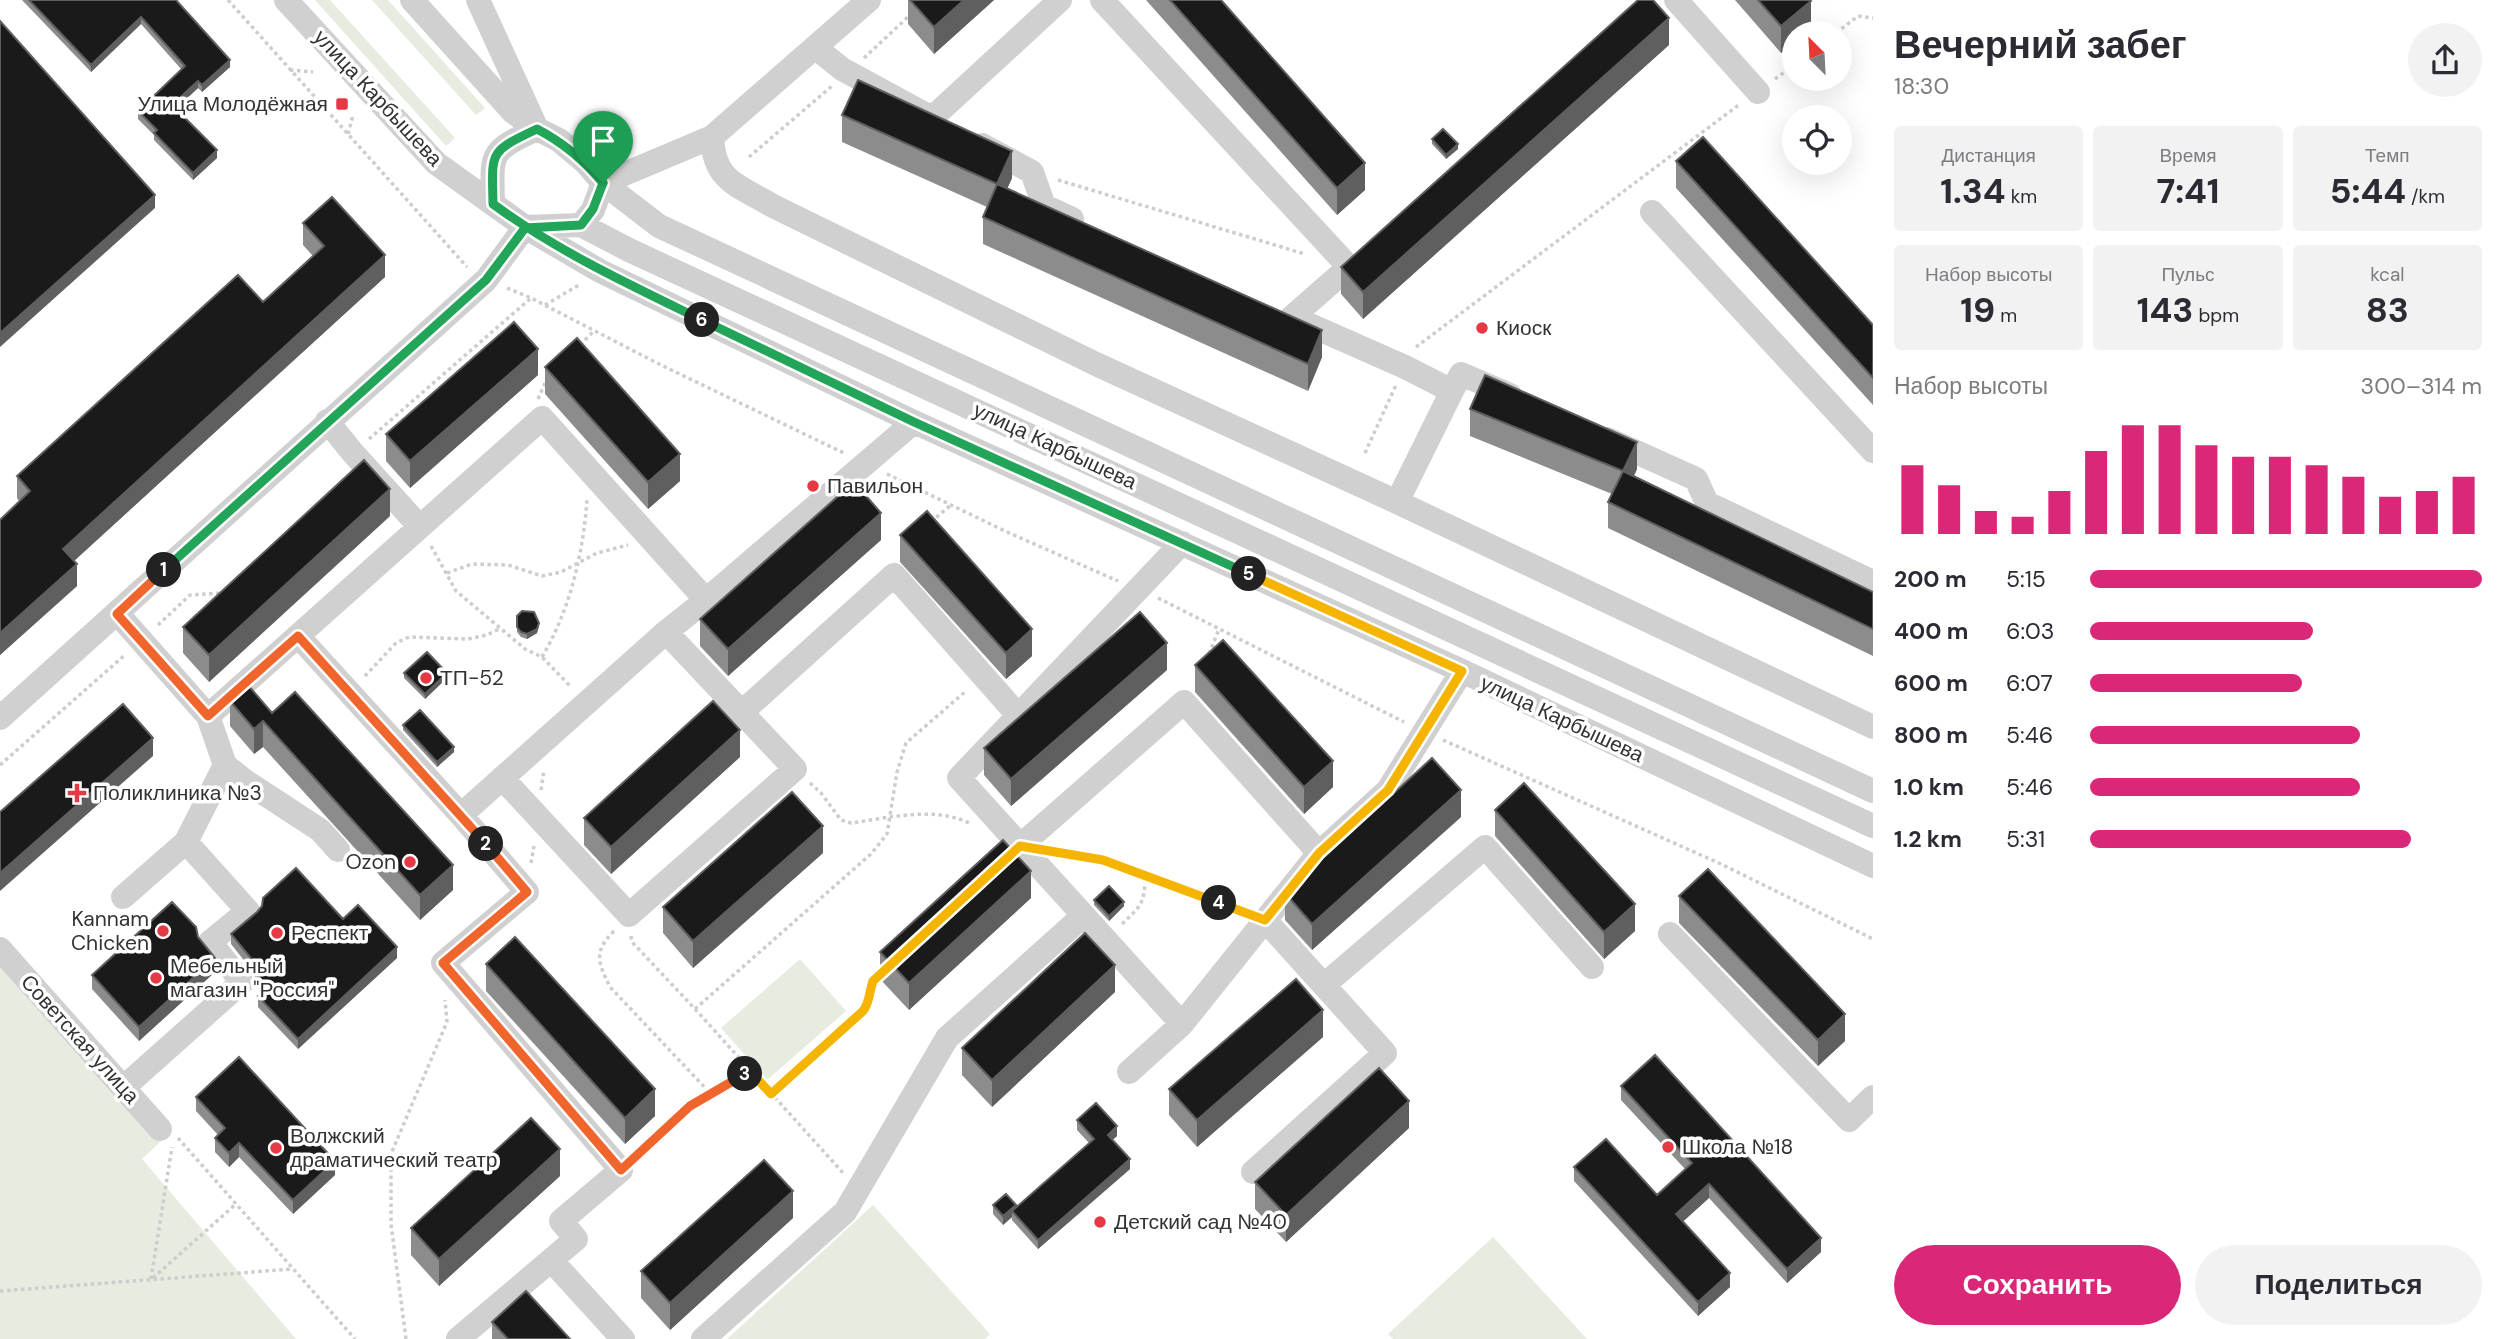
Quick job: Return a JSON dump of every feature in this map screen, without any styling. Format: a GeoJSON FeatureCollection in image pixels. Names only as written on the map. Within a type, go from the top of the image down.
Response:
{"type":"FeatureCollection","features":[{"type":"Feature","properties":{"kind":"street","name":"улица Карбышева"},"geometry":{"type":"LineString","coordinates":[[286,0],[436,163],[525,228],[600,271],[914,422],[1462,671],[1873,866]]}},
{"type":"Feature","properties":{"kind":"street"},"geometry":{"type":"LineString","coordinates":[[412,0],[513,112],[559,140],[585,162],[603,183]]}},
{"type":"Feature","properties":{"kind":"street"},"geometry":{"type":"LineString","coordinates":[[478,0],[537,129]]}},
{"type":"Feature","properties":{"kind":"street"},"geometry":{"type":"LineString","coordinates":[[0,719],[486,280],[525,228],[581,225],[593,209],[603,183],[712,136],[869,0]]}},
{"type":"Feature","properties":{"kind":"street"},"geometry":{"type":"LineString","coordinates":[[932,118],[1060,0]]}},
{"type":"Feature","properties":{"kind":"street"},"geometry":{"type":"LineString","coordinates":[[1102,0],[1349,267]]}},
{"type":"Feature","properties":{"kind":"street"},"geometry":{"type":"LineString","coordinates":[[1676,0],[1758,92]]}},
{"type":"Feature","properties":{"kind":"street"},"geometry":{"type":"LineString","coordinates":[[816,48],[842,69],[1032,172],[1044,206],[1093,228]]}},
{"type":"Feature","properties":{"kind":"street"},"geometry":{"type":"LineString","coordinates":[[493,204],[492,163],[499,149],[537,129]]}},
{"type":"Feature","properties":{"kind":"street"},"geometry":{"type":"LineString","coordinates":[[712,136],[713,157],[723,177],[773,206],[1098,365],[1397,502],[1873,727]]}},
{"type":"Feature","properties":{"kind":"street","name":"улица Карбышева"},"geometry":{"type":"LineString","coordinates":[[603,183],[659,226],[1873,791]]}},
{"type":"Feature","properties":{"kind":"street"},"geometry":{"type":"LineString","coordinates":[[1652,212],[1873,451]]}},
{"type":"Feature","properties":{"kind":"street","name":"улица Карбышева"},"geometry":{"type":"LineString","coordinates":[[581,225],[629,250],[1873,826]]}},
{"type":"Feature","properties":{"kind":"street"},"geometry":{"type":"LineString","coordinates":[[1293,317],[1367,250]]}},
{"type":"Feature","properties":{"kind":"street"},"geometry":{"type":"LineString","coordinates":[[1268,306],[1452,391]]}},
{"type":"Feature","properties":{"kind":"street"},"geometry":{"type":"LineString","coordinates":[[1397,502],[1461,373],[1535,407]]}},
{"type":"Feature","properties":{"kind":"street"},"geometry":{"type":"LineString","coordinates":[[208,716],[542,418],[706,600]]}},
{"type":"Feature","properties":{"kind":"street"},"geometry":{"type":"LineString","coordinates":[[327,421],[420,527]]}},
{"type":"Feature","properties":{"kind":"street"},"geometry":{"type":"LineString","coordinates":[[461,816],[666,632],[914,422]]}},
{"type":"Feature","properties":{"kind":"street"},"geometry":{"type":"LineString","coordinates":[[1585,429],[1696,479],[1707,503],[1873,582]]}},
{"type":"Feature","properties":{"kind":"street"},"geometry":{"type":"LineString","coordinates":[[1182,543],[959,778],[1182,1024]]}},
{"type":"Feature","properties":{"kind":"street"},"geometry":{"type":"LineString","coordinates":[[742,712],[894,575],[1017,714]]}},
{"type":"Feature","properties":{"kind":"street"},"geometry":{"type":"LineString","coordinates":[[117,614],[208,716],[225,765],[320,830],[338,850]]}},
{"type":"Feature","properties":{"kind":"street"},"geometry":{"type":"LineString","coordinates":[[502,778],[629,915],[794,769],[666,632]]}},
{"type":"Feature","properties":{"kind":"street"},"geometry":{"type":"LineString","coordinates":[[298,636],[527,892],[443,963],[621,1170],[561,1221],[576,1239],[458,1339]]}},
{"type":"Feature","properties":{"kind":"street"},"geometry":{"type":"LineString","coordinates":[[1129,1072],[1182,1024],[1319,853],[1388,790],[1462,671]]}},
{"type":"Feature","properties":{"kind":"street"},"geometry":{"type":"LineString","coordinates":[[1020,846],[1184,702],[1319,853]]}},
{"type":"Feature","properties":{"kind":"street"},"geometry":{"type":"LineString","coordinates":[[123,897],[186,842],[225,765]]}},
{"type":"Feature","properties":{"kind":"street"},"geometry":{"type":"LineString","coordinates":[[123,1088],[242,982],[210,942],[248,911],[186,842]]}},
{"type":"Feature","properties":{"kind":"street"},"geometry":{"type":"LineString","coordinates":[[1324,985],[1485,847],[1592,967]]}},
{"type":"Feature","properties":{"kind":"street"},"geometry":{"type":"LineString","coordinates":[[703,1339],[845,1212],[947,1038],[1083,916]]}},
{"type":"Feature","properties":{"kind":"street"},"geometry":{"type":"LineString","coordinates":[[1253,1172],[1384,1053],[1265,920]]}},
{"type":"Feature","properties":{"kind":"street"},"geometry":{"type":"LineString","coordinates":[[1670,934],[1849,1120],[1873,1097]]}},
{"type":"Feature","properties":{"kind":"street","name":"Советская улица"},"geometry":{"type":"LineString","coordinates":[[0,949],[160,1129]]}},
{"type":"Feature","properties":{"kind":"street"},"geometry":{"type":"LineString","coordinates":[[551,1260],[623,1339]]}},
{"type":"Feature","properties":{"kind":"path"},"geometry":{"type":"LineString","coordinates":[[228,0],[474,275],[531,298],[865,464],[1137,589],[1512,773],[1721,864],[1873,939]]}},
{"type":"Feature","properties":{"kind":"path"},"geometry":{"type":"LineString","coordinates":[[1852,21],[1858,16],[1873,18]]}},
{"type":"Feature","properties":{"kind":"path"},"geometry":{"type":"LineString","coordinates":[[290,70],[313,72]]}},
{"type":"Feature","properties":{"kind":"path"},"geometry":{"type":"LineString","coordinates":[[1365,453],[1413,349],[1782,74]]}},
{"type":"Feature","properties":{"kind":"path"},"geometry":{"type":"LineString","coordinates":[[348,134],[353,115]]}},
{"type":"Feature","properties":{"kind":"path"},"geometry":{"type":"LineString","coordinates":[[1032,172],[1309,255]]}},
{"type":"Feature","properties":{"kind":"path"},"geometry":{"type":"LineString","coordinates":[[545,306],[579,285]]}},
{"type":"Feature","properties":{"kind":"path"},"geometry":{"type":"LineString","coordinates":[[353,453],[531,298]]}},
{"type":"Feature","properties":{"kind":"path"},"geometry":{"type":"LineString","coordinates":[[578,347],[594,331]]}},
{"type":"Feature","properties":{"kind":"path"},"geometry":{"type":"LineString","coordinates":[[542,418],[538,395],[548,379]]}},
{"type":"Feature","properties":{"kind":"path"},"geometry":{"type":"LineString","coordinates":[[542,657],[556,634],[579,561],[588,495],[587,467]]}},
{"type":"Feature","properties":{"kind":"path"},"geometry":{"type":"LineString","coordinates":[[923,529],[951,505]]}},
{"type":"Feature","properties":{"kind":"path"},"geometry":{"type":"LineString","coordinates":[[420,527],[456,591],[525,649],[542,657],[587,704]]}},
{"type":"Feature","properties":{"kind":"path"},"geometry":{"type":"LineString","coordinates":[[447,573],[472,564],[508,565],[542,576],[561,572],[597,552],[621,546],[655,544]]}},
{"type":"Feature","properties":{"kind":"path"},"geometry":{"type":"LineString","coordinates":[[0,765],[190,596],[221,594],[231,585]]}},
{"type":"Feature","properties":{"kind":"path"},"geometry":{"type":"LineString","coordinates":[[351,694],[396,643],[409,637],[468,639],[499,629]]}},
{"type":"Feature","properties":{"kind":"path"},"geometry":{"type":"LineString","coordinates":[[1206,662],[1219,629]]}},
{"type":"Feature","properties":{"kind":"path"},"geometry":{"type":"LineString","coordinates":[[695,1009],[871,854],[887,834],[897,772],[906,743],[984,677]]}},
{"type":"Feature","properties":{"kind":"path"},"geometry":{"type":"LineString","coordinates":[[794,769],[821,793],[841,820],[851,822],[919,815],[943,816],[965,820],[976,827]]}},
{"type":"Feature","properties":{"kind":"path"},"geometry":{"type":"LineString","coordinates":[[1020,846],[1103,860],[1265,920]]}},
{"type":"Feature","properties":{"kind":"path"},"geometry":{"type":"LineString","coordinates":[[1106,940],[1145,899],[1145,876]]}},
{"type":"Feature","properties":{"kind":"path"},"geometry":{"type":"LineString","coordinates":[[629,915],[632,942],[858,1190]]}},
{"type":"Feature","properties":{"kind":"path"},"geometry":{"type":"LineString","coordinates":[[629,915],[603,941],[599,953],[600,966],[610,987],[711,1094]]}},
{"type":"Feature","properties":{"kind":"path"},"geometry":{"type":"LineString","coordinates":[[771,1094],[863,1011],[869,1003],[869,990],[873,981],[883,972]]}},
{"type":"Feature","properties":{"kind":"path"},"geometry":{"type":"LineString","coordinates":[[406,1339],[391,1224],[391,1154],[446,1022],[445,999]]}},
{"type":"Feature","properties":{"kind":"path"},"geometry":{"type":"LineString","coordinates":[[621,1170],[677,1116],[750,1071]]}},
{"type":"Feature","properties":{"kind":"path"},"geometry":{"type":"LineString","coordinates":[[151,1279],[174,1136],[355,1339]]}},
{"type":"Feature","properties":{"kind":"path"},"geometry":{"type":"LineString","coordinates":[[151,1279],[236,1204]]}},
{"type":"Feature","properties":{"kind":"path"},"geometry":{"type":"LineString","coordinates":[[0,1291],[293,1269]]}},
{"type":"Feature","properties":{"kind":"shaded area"},"geometry":{"type":"Polygon","coordinates":[[[315,0],[330,0],[455,138],[446,146],[315,0]]]}},
{"type":"Feature","properties":{"kind":"shaded area"},"geometry":{"type":"Polygon","coordinates":[[[372,0],[388,0],[485,108],[476,115],[372,0]]]}},
{"type":"Feature","properties":{"kind":"shaded area"},"geometry":{"type":"Polygon","coordinates":[[[0,957],[161,1141],[142,1159],[296,1339],[0,1339],[0,957]]]}},
{"type":"Feature","properties":{"kind":"shaded area"},"geometry":{"type":"Polygon","coordinates":[[[800,959],[846,1011],[767,1080],[721,1028],[800,959]]]}},
{"type":"Feature","properties":{"kind":"shaded area"},"geometry":{"type":"Polygon","coordinates":[[[873,1205],[990,1334],[985,1339],[727,1339],[873,1205]]]}},
{"type":"Feature","properties":{"kind":"shaded area"},"geometry":{"type":"Polygon","coordinates":[[[1493,1237],[1587,1339],[1393,1339],[1388,1334],[1493,1237]]]}},
{"type":"Feature","properties":{"kind":"building"},"geometry":{"type":"Polygon","coordinates":[[[29,0],[176,0],[230,60],[202,85],[198,81],[172,105],[217,150],[193,173],[154,133],[157,130],[138,111],[185,66],[141,17],[91,65],[29,0]]]}},
{"type":"Feature","properties":{"kind":"building"},"geometry":{"type":"Polygon","coordinates":[[[910,0],[964,0],[934,27],[910,0]]]}},
{"type":"Feature","properties":{"kind":"building"},"geometry":{"type":"Polygon","coordinates":[[[1170,0],[1221,0],[1365,163],[1337,188],[1170,0]]]}},
{"type":"Feature","properties":{"kind":"building"},"geometry":{"type":"Polygon","coordinates":[[[1638,0],[1653,0],[1669,18],[1363,292],[1341,267],[1638,0]]]}},
{"type":"Feature","properties":{"kind":"building"},"geometry":{"type":"Polygon","coordinates":[[[1758,0],[1811,1],[1787,21],[1782,21],[1781,26],[1758,0]]]}},
{"type":"Feature","properties":{"kind":"building"},"geometry":{"type":"Polygon","coordinates":[[[0,21],[155,195],[0,333],[0,21]]]}},
{"type":"Feature","properties":{"kind":"building"},"geometry":{"type":"Polygon","coordinates":[[[858,80],[1012,151],[997,184],[842,115],[858,80]]]}},
{"type":"Feature","properties":{"kind":"building"},"geometry":{"type":"Polygon","coordinates":[[[1443,129],[1458,144],[1446,155],[1432,139],[1443,129]]]}},
{"type":"Feature","properties":{"kind":"building"},"geometry":{"type":"Polygon","coordinates":[[[1703,137],[1873,325],[1873,378],[1676,161],[1703,137]]]}},
{"type":"Feature","properties":{"kind":"building"},"geometry":{"type":"Polygon","coordinates":[[[997,184],[1322,330],[1308,364],[983,217],[997,184]]]}},
{"type":"Feature","properties":{"kind":"building"},"geometry":{"type":"Polygon","coordinates":[[[332,197],[385,255],[63,549],[77,564],[0,633],[0,520],[30,491],[17,476],[238,275],[263,302],[324,246],[303,223],[332,197]]]}},
{"type":"Feature","properties":{"kind":"building"},"geometry":{"type":"Polygon","coordinates":[[[514,322],[538,349],[410,461],[386,434],[514,322]]]}},
{"type":"Feature","properties":{"kind":"building"},"geometry":{"type":"Polygon","coordinates":[[[577,338],[680,454],[648,482],[545,367],[577,338]]]}},
{"type":"Feature","properties":{"kind":"building"},"geometry":{"type":"Polygon","coordinates":[[[1485,375],[1637,442],[1623,471],[1470,409],[1485,375]]]}},
{"type":"Feature","properties":{"kind":"building"},"geometry":{"type":"Polygon","coordinates":[[[364,460],[390,489],[209,655],[183,627],[364,460]]]}},
{"type":"Feature","properties":{"kind":"building"},"geometry":{"type":"Polygon","coordinates":[[[1623,471],[1873,592],[1873,629],[1608,502],[1623,471]]]}},
{"type":"Feature","properties":{"kind":"building"},"geometry":{"type":"Polygon","coordinates":[[[854,482],[881,513],[728,649],[700,619],[854,482]]]}},
{"type":"Feature","properties":{"kind":"building"},"geometry":{"type":"Polygon","coordinates":[[[927,511],[1032,629],[1006,653],[900,535],[927,511]]]}},
{"type":"Feature","properties":{"kind":"building"},"geometry":{"type":"Polygon","coordinates":[[[522,611],[534,612],[539,623],[537,629],[527,634],[517,627],[517,616],[522,611]]]}},
{"type":"Feature","properties":{"kind":"building"},"geometry":{"type":"Polygon","coordinates":[[[1140,612],[1167,643],[1011,779],[984,748],[1140,612]]]}},
{"type":"Feature","properties":{"kind":"building"},"geometry":{"type":"Polygon","coordinates":[[[1223,640],[1333,761],[1304,787],[1195,665],[1223,640]]]}},
{"type":"Feature","properties":{"kind":"building","name":"ТП-52"},"geometry":{"type":"Polygon","coordinates":[[[427,652],[447,673],[425,694],[404,673],[427,652]]]}},
{"type":"Feature","properties":{"kind":"building"},"geometry":{"type":"Polygon","coordinates":[[[248,685],[272,713],[295,692],[453,865],[420,895],[263,721],[254,729],[230,701],[248,685]]]}},
{"type":"Feature","properties":{"kind":"building"},"geometry":{"type":"Polygon","coordinates":[[[713,701],[740,730],[611,847],[584,818],[713,701]]]}},
{"type":"Feature","properties":{"kind":"building","name":"Поликлиника №3"},"geometry":{"type":"Polygon","coordinates":[[[123,704],[153,738],[0,873],[0,812],[123,704]]]}},
{"type":"Feature","properties":{"kind":"building"},"geometry":{"type":"Polygon","coordinates":[[[420,710],[454,747],[437,762],[403,725],[420,710]]]}},
{"type":"Feature","properties":{"kind":"building"},"geometry":{"type":"Polygon","coordinates":[[[1432,758],[1461,790],[1312,924],[1285,893],[1432,758]]]}},
{"type":"Feature","properties":{"kind":"building"},"geometry":{"type":"Polygon","coordinates":[[[1524,783],[1635,904],[1604,932],[1495,810],[1524,783]]]}},
{"type":"Feature","properties":{"kind":"building"},"geometry":{"type":"Polygon","coordinates":[[[792,792],[823,826],[693,941],[663,907],[792,792]]]}},
{"type":"Feature","properties":{"kind":"building"},"geometry":{"type":"Polygon","coordinates":[[[1003,840],[1031,871],[909,983],[880,952],[1003,840]]]}},
{"type":"Feature","properties":{"kind":"building"},"geometry":{"type":"Polygon","coordinates":[[[296,868],[343,919],[358,905],[397,947],[298,1039],[258,996],[268,987],[256,974],[254,962],[231,934],[257,912],[262,906],[263,898],[296,868]]]}},
{"type":"Feature","properties":{"kind":"building"},"geometry":{"type":"Polygon","coordinates":[[[1708,869],[1845,1014],[1818,1040],[1679,896],[1708,869]]]}},
{"type":"Feature","properties":{"kind":"building"},"geometry":{"type":"Polygon","coordinates":[[[1109,886],[1124,902],[1109,916],[1094,900],[1109,886]]]}},
{"type":"Feature","properties":{"kind":"building","name":"Мебельный магазин \"Россия\""},"geometry":{"type":"Polygon","coordinates":[[[172,902],[196,927],[198,937],[215,958],[139,1027],[92,975],[172,902]]]}},
{"type":"Feature","properties":{"kind":"building"},"geometry":{"type":"Polygon","coordinates":[[[1085,933],[1115,965],[992,1080],[962,1048],[1085,933]]]}},
{"type":"Feature","properties":{"kind":"building"},"geometry":{"type":"Polygon","coordinates":[[[515,937],[655,1089],[625,1118],[486,964],[515,937]]]}},
{"type":"Feature","properties":{"kind":"building"},"geometry":{"type":"Polygon","coordinates":[[[1296,979],[1323,1010],[1197,1120],[1169,1089],[1296,979]]]}},
{"type":"Feature","properties":{"kind":"building"},"geometry":{"type":"Polygon","coordinates":[[[1655,1055],[1821,1238],[1787,1269],[1709,1184],[1676,1214],[1730,1273],[1698,1302],[1574,1167],[1606,1139],[1657,1195],[1692,1163],[1621,1086],[1655,1055]]]}},
{"type":"Feature","properties":{"kind":"building","name":"Волжский драматический театр"},"geometry":{"type":"Polygon","coordinates":[[[239,1057],[335,1161],[293,1200],[239,1143],[229,1153],[215,1138],[225,1128],[196,1097],[239,1057]]]}},
{"type":"Feature","properties":{"kind":"building"},"geometry":{"type":"Polygon","coordinates":[[[1379,1068],[1409,1101],[1286,1215],[1255,1182],[1379,1068]]]}},
{"type":"Feature","properties":{"kind":"building"},"geometry":{"type":"Polygon","coordinates":[[[1096,1103],[1117,1126],[1108,1135],[1130,1159],[1038,1240],[1012,1211],[1094,1139],[1077,1120],[1096,1103]]]}},
{"type":"Feature","properties":{"kind":"building"},"geometry":{"type":"Polygon","coordinates":[[[531,1118],[560,1149],[439,1259],[411,1228],[531,1118]]]}},
{"type":"Feature","properties":{"kind":"building"},"geometry":{"type":"Polygon","coordinates":[[[764,1160],[793,1191],[670,1303],[641,1271],[764,1160]]]}},
{"type":"Feature","properties":{"kind":"building"},"geometry":{"type":"Polygon","coordinates":[[[1006,1194],[1016,1205],[1003,1216],[993,1205],[1006,1194]]]}},
{"type":"Feature","properties":{"kind":"building"},"geometry":{"type":"Polygon","coordinates":[[[526,1291],[570,1339],[508,1339],[492,1322],[526,1291]]]}},
{"type":"Feature","properties":{"kind":"place","name":"Улица Молодёжная"},"geometry":{"type":"Point","coordinates":[342,104]}},
{"type":"Feature","properties":{"kind":"place","name":"Киоск"},"geometry":{"type":"Point","coordinates":[1482,328]}},
{"type":"Feature","properties":{"kind":"place","name":"Павильон"},"geometry":{"type":"Point","coordinates":[813,486]}},
{"type":"Feature","properties":{"kind":"place","name":"ТП-52"},"geometry":{"type":"Point","coordinates":[426,678]}},
{"type":"Feature","properties":{"kind":"place","name":"Поликлиника №3"},"geometry":{"type":"Point","coordinates":[77,793]}},
{"type":"Feature","properties":{"kind":"place","name":"Ozon"},"geometry":{"type":"Point","coordinates":[410,862]}},
{"type":"Feature","properties":{"kind":"place","name":"Kannam Chicken"},"geometry":{"type":"Point","coordinates":[163,931]}},
{"type":"Feature","properties":{"kind":"place","name":"Респект"},"geometry":{"type":"Point","coordinates":[277,933]}},
{"type":"Feature","properties":{"kind":"place","name":"Мебельный магазин \"Россия\""},"geometry":{"type":"Point","coordinates":[156,978]}},
{"type":"Feature","properties":{"kind":"place","name":"Школа №18"},"geometry":{"type":"Point","coordinates":[1668,1147]}},
{"type":"Feature","properties":{"kind":"place","name":"Волжский драматический театр"},"geometry":{"type":"Point","coordinates":[276,1148]}},
{"type":"Feature","properties":{"kind":"place","name":"Детский сад №40"},"geometry":{"type":"Point","coordinates":[1100,1222]}},
{"type":"Feature","properties":{"kind":"route"},"geometry":{"type":"LineString","coordinates":[[603,183],[585,162],[559,140],[537,129],[499,149],[492,163],[493,204],[525,228],[600,271],[914,422],[1462,671],[1388,790],[1319,853],[1265,920],[1103,860],[1020,846],[873,981],[869,990],[869,1003],[863,1011],[771,1094],[750,1071],[690,1106],[621,1170],[443,963],[527,892],[298,636],[208,716],[117,614],[327,421],[486,280],[525,228],[581,225],[593,209],[603,183]]}}]}
